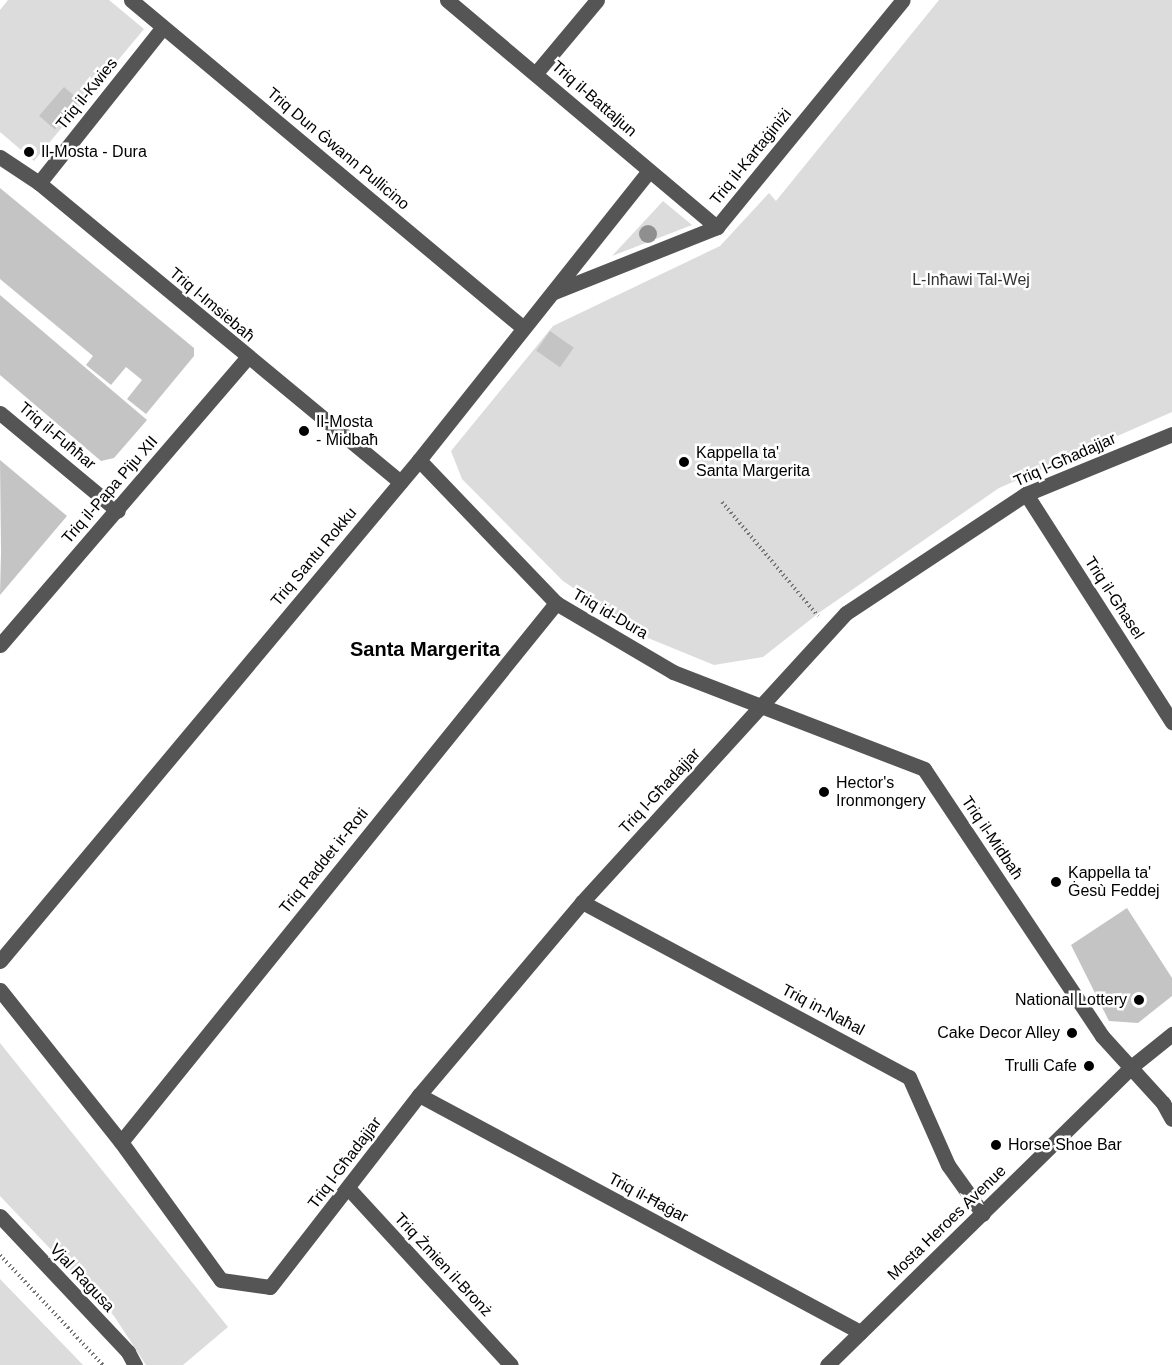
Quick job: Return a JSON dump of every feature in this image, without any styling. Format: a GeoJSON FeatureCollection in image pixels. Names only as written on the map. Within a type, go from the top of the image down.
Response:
{"type":"FeatureCollection","features":[{"type":"Feature","properties":{"kind":"street","name":"Triq Dun Ġwann Pullicino"},"geometry":{"type":"LineString","coordinates":[[131,0],[521,326]]}},
{"type":"Feature","properties":{"kind":"street","name":"Triq il-Battaljun"},"geometry":{"type":"LineString","coordinates":[[447,0],[717,226]]}},
{"type":"Feature","properties":{"kind":"street"},"geometry":{"type":"LineString","coordinates":[[536,73],[597,0]]}},
{"type":"Feature","properties":{"kind":"street","name":"Triq il-Kartaġiniżi"},"geometry":{"type":"LineString","coordinates":[[551,293],[717,226],[903,0]]}},
{"type":"Feature","properties":{"kind":"street","name":"Triq il-Kwies"},"geometry":{"type":"LineString","coordinates":[[39,183],[164,27]]}},
{"type":"Feature","properties":{"kind":"street","name":"Triq l-Imsiebaħ"},"geometry":{"type":"LineString","coordinates":[[0,157],[39,183],[247,358],[400,482]]}},
{"type":"Feature","properties":{"kind":"street","name":"Triq Santu Rokku"},"geometry":{"type":"LineString","coordinates":[[0,961],[419,460],[521,326],[551,293],[649,171]]}},
{"type":"Feature","properties":{"kind":"street","name":"Triq il-Papa Piju XII"},"geometry":{"type":"LineString","coordinates":[[0,645],[247,358]]}},
{"type":"Feature","properties":{"kind":"street","name":"Triq il-Fuħħar"},"geometry":{"type":"LineString","coordinates":[[0,413],[118,510]]}},
{"type":"Feature","properties":{"kind":"street","name":"Triq l-Għadajjar"},"geometry":{"type":"LineString","coordinates":[[121,1142],[220,1280],[270,1287],[349,1189],[419,1095],[582,902],[846,613],[1026,494],[1172,434]]}},
{"type":"Feature","properties":{"kind":"street","name":"Triq id-Dura"},"geometry":{"type":"LineString","coordinates":[[419,460],[556,603],[674,672],[762,706]]}},
{"type":"Feature","properties":{"kind":"street","name":"Triq il-Għasel"},"geometry":{"type":"LineString","coordinates":[[1026,494],[1172,722]]}},
{"type":"Feature","properties":{"kind":"street","name":"Triq Raddet ir-Roti"},"geometry":{"type":"LineString","coordinates":[[121,1142],[556,603]]}},
{"type":"Feature","properties":{"kind":"street","name":"Triq il-Midbaħ"},"geometry":{"type":"LineString","coordinates":[[762,706],[924,769],[1102,1036],[1131,1067],[1172,1119]]}},
{"type":"Feature","properties":{"kind":"street","name":"Triq in-Naħal"},"geometry":{"type":"LineString","coordinates":[[582,902],[909,1077],[948,1165],[983,1214]]}},
{"type":"Feature","properties":{"kind":"street"},"geometry":{"type":"LineString","coordinates":[[0,990],[121,1142]]}},
{"type":"Feature","properties":{"kind":"street","name":"Mosta Heroes Avenue"},"geometry":{"type":"LineString","coordinates":[[827,1365],[1131,1067],[1172,1034]]}},
{"type":"Feature","properties":{"kind":"street","name":"Triq il-Ħaġar"},"geometry":{"type":"LineString","coordinates":[[419,1095],[860,1332]]}},
{"type":"Feature","properties":{"kind":"street","name":"Triq Żmien il-Bronż"},"geometry":{"type":"LineString","coordinates":[[349,1189],[511,1365]]}},
{"type":"Feature","properties":{"kind":"street","name":"Vjal Ragusa"},"geometry":{"type":"LineString","coordinates":[[0,1216],[128,1352],[135,1365]]}},
{"type":"Feature","properties":{"kind":"path"},"geometry":{"type":"LineString","coordinates":[[722,502],[830,631]]}},
{"type":"Feature","properties":{"kind":"path"},"geometry":{"type":"LineString","coordinates":[[0,1255],[103,1365]]}},
{"type":"Feature","properties":{"kind":"green space"},"geometry":{"type":"Polygon","coordinates":[[[8,0],[109,0],[144,29],[34,161],[0,132],[0,10],[8,0]]]}},
{"type":"Feature","properties":{"kind":"green space","name":"L-Inħawi Tal-Wej"},"geometry":{"type":"Polygon","coordinates":[[[939,0],[1172,0],[1172,412],[999,488],[820,612],[763,657],[714,665],[648,638],[563,581],[462,479],[451,451],[553,326],[720,246],[769,193],[776,201],[939,0]]]}},
{"type":"Feature","properties":{"kind":"green space"},"geometry":{"type":"Polygon","coordinates":[[[663,201],[692,225],[612,256],[663,201]]]}},
{"type":"Feature","properties":{"kind":"green space"},"geometry":{"type":"Polygon","coordinates":[[[0,1043],[228,1327],[183,1365],[146,1365],[114,1316],[0,1196],[0,1043]]]}},
{"type":"Feature","properties":{"kind":"green space"},"geometry":{"type":"Polygon","coordinates":[[[0,1279],[83,1365],[0,1365],[0,1279]]]}},
{"type":"Feature","properties":{"kind":"building"},"geometry":{"type":"Polygon","coordinates":[[[64,87],[80,101],[55,129],[39,116],[64,87]]]}},
{"type":"Feature","properties":{"kind":"building"},"geometry":{"type":"Polygon","coordinates":[[[0,188],[194,348],[194,356],[146,414],[127,399],[142,380],[126,367],[111,385],[86,365],[93,356],[0,279],[0,188]]]}},
{"type":"Feature","properties":{"kind":"building"},"geometry":{"type":"Polygon","coordinates":[[[0,295],[147,420],[114,458],[101,461],[0,375],[0,295]]]}},
{"type":"Feature","properties":{"kind":"building"},"geometry":{"type":"Polygon","coordinates":[[[550,331],[574,348],[560,367],[536,351],[550,331]]]}},
{"type":"Feature","properties":{"kind":"building"},"geometry":{"type":"Polygon","coordinates":[[[0,460],[67,516],[0,595],[1,552],[0,460]]]}},
{"type":"Feature","properties":{"kind":"building"},"geometry":{"type":"Polygon","coordinates":[[[1127,908],[1172,978],[1172,996],[1138,1023],[1109,1021],[1071,945],[1127,908]]]}},
{"type":"Feature","properties":{"kind":"place","name":"Il-Mosta - Dura"},"geometry":{"type":"Point","coordinates":[29,152]}},
{"type":"Feature","properties":{"kind":"place","name":"Il-Mosta - Midbaħ"},"geometry":{"type":"Point","coordinates":[304,431]}},
{"type":"Feature","properties":{"kind":"place","name":"Kappella ta' Santa Margerita"},"geometry":{"type":"Point","coordinates":[684,462]}},
{"type":"Feature","properties":{"kind":"place","name":"Hector's Ironmongery"},"geometry":{"type":"Point","coordinates":[824,792]}},
{"type":"Feature","properties":{"kind":"place","name":"Kappella ta' Ġesù Feddej"},"geometry":{"type":"Point","coordinates":[1056,882]}},
{"type":"Feature","properties":{"kind":"place","name":"National Lottery"},"geometry":{"type":"Point","coordinates":[1139,1000]}},
{"type":"Feature","properties":{"kind":"place","name":"Cake Decor Alley"},"geometry":{"type":"Point","coordinates":[1072,1033]}},
{"type":"Feature","properties":{"kind":"place","name":"Trulli Cafe"},"geometry":{"type":"Point","coordinates":[1089,1066]}},
{"type":"Feature","properties":{"kind":"place","name":"Horse Shoe Bar"},"geometry":{"type":"Point","coordinates":[996,1145]}},
{"type":"Feature","properties":{"kind":"district","name":"Santa Margerita"},"geometry":{"type":"Point","coordinates":[425,649]}}]}
